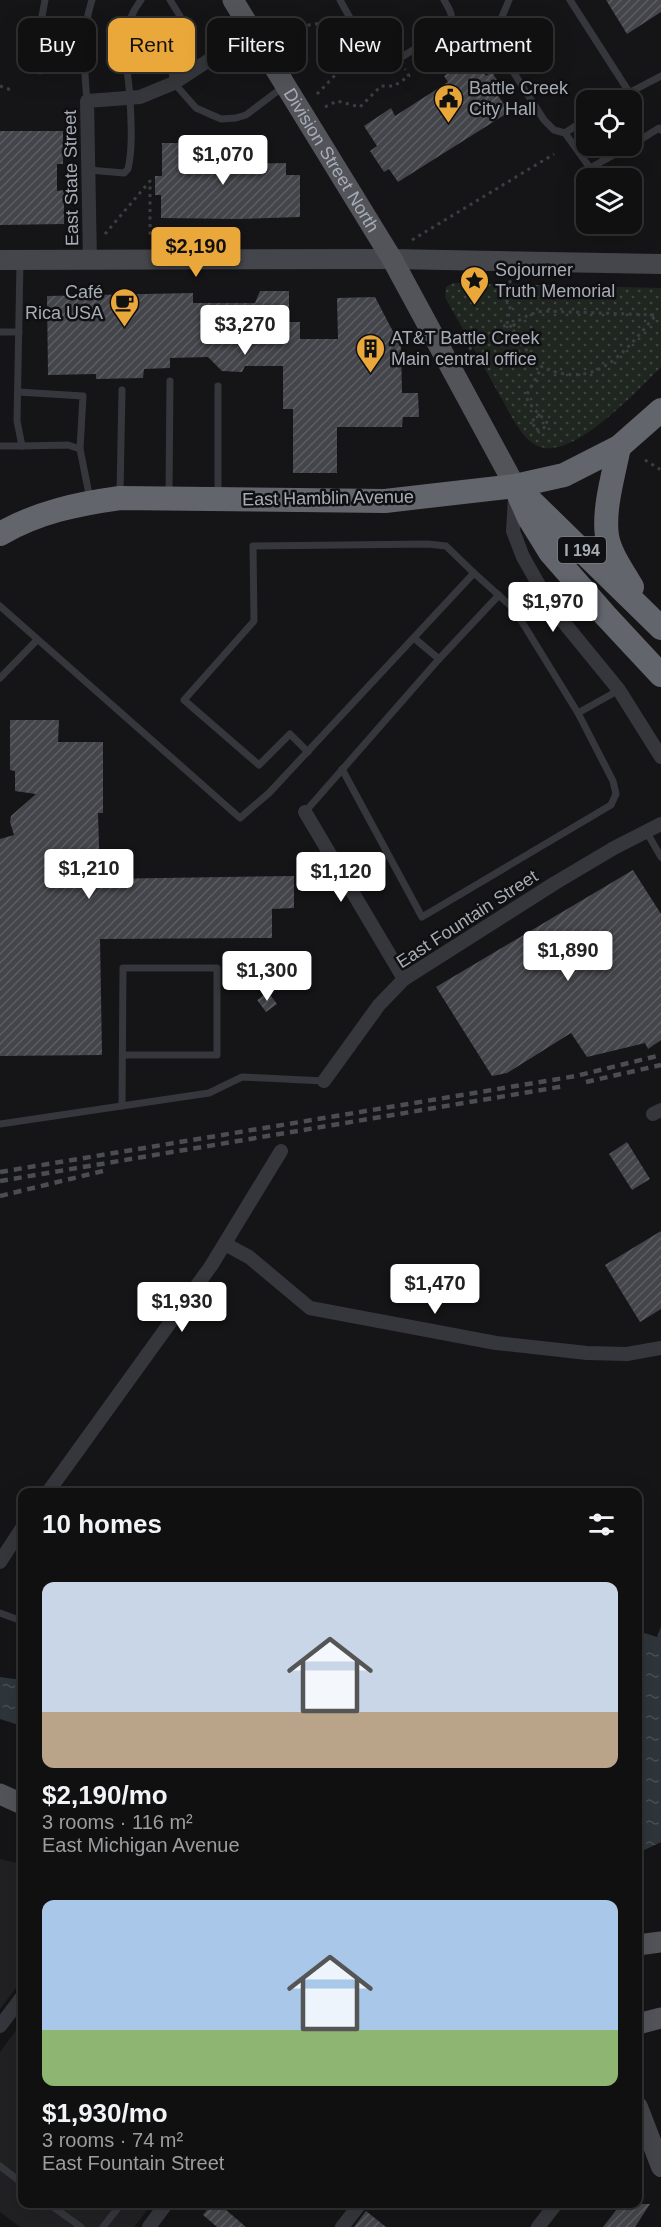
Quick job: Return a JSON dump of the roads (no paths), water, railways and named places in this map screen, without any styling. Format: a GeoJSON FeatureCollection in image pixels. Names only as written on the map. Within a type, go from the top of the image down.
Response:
{"type":"FeatureCollection","features":[{"type":"Feature","properties":{"kind":"highway","name":"East Hamblin Avenue"},"geometry":{"type":"LineString","coordinates":[[4,526],[52,510],[120,498],[385,501],[515,486],[564,475],[619,447],[661,410]]}},
{"type":"Feature","properties":{"kind":"highway"},"geometry":{"type":"LineString","coordinates":[[619,447],[608,502],[607,536],[616,560],[655,621]]}},
{"type":"Feature","properties":{"kind":"highway","name":"I 194"},"geometry":{"type":"LineString","coordinates":[[515,486],[655,621]]}},
{"type":"Feature","properties":{"kind":"highway","name":"I 194"},"geometry":{"type":"LineString","coordinates":[[515,486],[529,518],[550,552],[661,675]]}},
{"type":"Feature","properties":{"kind":"main road","name":"Division Street North"},"geometry":{"type":"LineString","coordinates":[[233,0],[244,18]]}},
{"type":"Feature","properties":{"kind":"main road","name":"Division Street North"},"geometry":{"type":"LineString","coordinates":[[277,72],[392,259],[515,486]]}},
{"type":"Feature","properties":{"kind":"main road"},"geometry":{"type":"LineString","coordinates":[[0,1794],[18,1802]]}},
{"type":"Feature","properties":{"kind":"main road"},"geometry":{"type":"LineString","coordinates":[[642,1945],[661,1942]]}},
{"type":"Feature","properties":{"kind":"main road"},"geometry":{"type":"LineString","coordinates":[[642,2023],[661,2018]]}},
{"type":"Feature","properties":{"kind":"street","name":"East State Street"},"geometry":{"type":"LineString","coordinates":[[90,260],[87,101],[140,97],[174,83],[207,60]]}},
{"type":"Feature","properties":{"kind":"street"},"geometry":{"type":"LineString","coordinates":[[0,260],[392,259],[661,264]]}},
{"type":"Feature","properties":{"kind":"street"},"geometry":{"type":"LineString","coordinates":[[515,486],[513,531],[523,557],[552,608],[619,690],[661,757]]}},
{"type":"Feature","properties":{"kind":"street"},"geometry":{"type":"LineString","coordinates":[[305,812],[404,979]]}},
{"type":"Feature","properties":{"kind":"street","name":"East Fountain Street"},"geometry":{"type":"LineString","coordinates":[[324,1081],[379,1005],[404,979],[555,883],[661,824]]}},
{"type":"Feature","properties":{"kind":"street"},"geometry":{"type":"LineString","coordinates":[[51,1488],[225,1244],[281,1150]]}},
{"type":"Feature","properties":{"kind":"street"},"geometry":{"type":"LineString","coordinates":[[225,1244],[249,1257],[310,1308],[496,1343],[617,1354],[661,1348]]}},
{"type":"Feature","properties":{"kind":"street"},"geometry":{"type":"LineString","coordinates":[[0,1562],[18,1536]]}},
{"type":"Feature","properties":{"kind":"street"},"geometry":{"type":"LineString","coordinates":[[0,2026],[18,2002]]}},
{"type":"Feature","properties":{"kind":"street"},"geometry":{"type":"LineString","coordinates":[[642,2119],[661,2167]]}},
{"type":"Feature","properties":{"kind":"street"},"geometry":{"type":"LineString","coordinates":[[149,2227],[163,2208]]}},
{"type":"Feature","properties":{"kind":"street"},"geometry":{"type":"LineString","coordinates":[[342,2227],[357,2208]]}},
{"type":"Feature","properties":{"kind":"street"},"geometry":{"type":"LineString","coordinates":[[538,2227],[553,2208]]}},
{"type":"Feature","properties":{"kind":"lane"},"geometry":{"type":"LineString","coordinates":[[42,18],[45,0]]}},
{"type":"Feature","properties":{"kind":"lane"},"geometry":{"type":"LineString","coordinates":[[87,101],[84,52],[86,18],[93,0]]}},
{"type":"Feature","properties":{"kind":"lane"},"geometry":{"type":"LineString","coordinates":[[89,170],[124,172],[128,169],[130,98],[124,57],[127,27],[141,0]]}},
{"type":"Feature","properties":{"kind":"lane"},"geometry":{"type":"LineString","coordinates":[[170,0],[180,16],[168,49],[174,83],[196,108],[215,118],[226,120],[246,115],[285,85]]}},
{"type":"Feature","properties":{"kind":"lane"},"geometry":{"type":"LineString","coordinates":[[340,0],[373,59],[383,65],[389,65],[448,27],[452,21],[452,14],[444,0]]}},
{"type":"Feature","properties":{"kind":"lane"},"geometry":{"type":"LineString","coordinates":[[509,0],[499,24],[498,48],[544,120],[554,130],[565,134],[576,149]]}},
{"type":"Feature","properties":{"kind":"lane"},"geometry":{"type":"LineString","coordinates":[[570,0],[627,90]]}},
{"type":"Feature","properties":{"kind":"lane"},"geometry":{"type":"LineString","coordinates":[[632,90],[661,76]]}},
{"type":"Feature","properties":{"kind":"lane"},"geometry":{"type":"LineString","coordinates":[[565,134],[576,126]]}},
{"type":"Feature","properties":{"kind":"lane"},"geometry":{"type":"LineString","coordinates":[[642,138],[658,128],[661,130]]}},
{"type":"Feature","properties":{"kind":"lane"},"geometry":{"type":"LineString","coordinates":[[581,156],[590,168],[611,156]]}},
{"type":"Feature","properties":{"kind":"lane"},"geometry":{"type":"LineString","coordinates":[[20,260],[17,421],[22,446]]}},
{"type":"Feature","properties":{"kind":"lane"},"geometry":{"type":"LineString","coordinates":[[0,332],[19,332]]}},
{"type":"Feature","properties":{"kind":"lane"},"geometry":{"type":"LineString","coordinates":[[170,381],[170,499]]}},
{"type":"Feature","properties":{"kind":"lane"},"geometry":{"type":"LineString","coordinates":[[218,386],[218,499]]}},
{"type":"Feature","properties":{"kind":"lane"},"geometry":{"type":"LineString","coordinates":[[120,498],[122,390]]}},
{"type":"Feature","properties":{"kind":"lane"},"geometry":{"type":"LineString","coordinates":[[18,392],[83,396],[80,449],[91,502]]}},
{"type":"Feature","properties":{"kind":"lane"},"geometry":{"type":"LineString","coordinates":[[0,446],[68,445],[80,449]]}},
{"type":"Feature","properties":{"kind":"lane"},"geometry":{"type":"LineString","coordinates":[[308,752],[290,734],[259,765],[184,700],[254,621],[253,546],[428,544],[446,546],[514,609],[578,713],[613,781],[616,794],[611,805],[422,917],[342,769]]}},
{"type":"Feature","properties":{"kind":"lane"},"geometry":{"type":"LineString","coordinates":[[0,606],[240,819],[269,794],[474,573]]}},
{"type":"Feature","properties":{"kind":"lane"},"geometry":{"type":"LineString","coordinates":[[305,812],[439,659],[499,595]]}},
{"type":"Feature","properties":{"kind":"lane"},"geometry":{"type":"LineString","coordinates":[[414,638],[439,659]]}},
{"type":"Feature","properties":{"kind":"lane"},"geometry":{"type":"LineString","coordinates":[[0,678],[37,640]]}},
{"type":"Feature","properties":{"kind":"lane"},"geometry":{"type":"LineString","coordinates":[[578,713],[619,690]]}},
{"type":"Feature","properties":{"kind":"lane"},"geometry":{"type":"LineString","coordinates":[[646,831],[661,857]]}},
{"type":"Feature","properties":{"kind":"lane"},"geometry":{"type":"LineString","coordinates":[[122,1106],[123,968],[217,968],[216,1055],[123,1055]]}},
{"type":"Feature","properties":{"kind":"lane"},"geometry":{"type":"LineString","coordinates":[[0,1124],[208,1093],[242,1077],[324,1081]]}},
{"type":"Feature","properties":{"kind":"lane"},"geometry":{"type":"LineString","coordinates":[[0,1613],[18,1620]]}},
{"type":"Feature","properties":{"kind":"lane"},"geometry":{"type":"LineString","coordinates":[[0,2166],[18,2180]]}},
{"type":"Feature","properties":{"kind":"lane"},"geometry":{"type":"LineString","coordinates":[[55,2208],[81,2227]]}},
{"type":"Feature","properties":{"kind":"lane"},"geometry":{"type":"LineString","coordinates":[[103,2227],[118,2208]]}},
{"type":"Feature","properties":{"kind":"water"},"geometry":{"type":"Polygon","coordinates":[[[661,1627],[661,1842],[642,1851],[642,1632],[657,1637],[661,1627]]]}},
{"type":"Feature","properties":{"kind":"water"},"geometry":{"type":"Polygon","coordinates":[[[0,1677],[18,1679],[18,1725],[0,1719],[0,1677]]]}},
{"type":"Feature","properties":{"kind":"railway"},"geometry":{"type":"LineString","coordinates":[[0,1172],[576,1076],[661,1055]]}},
{"type":"Feature","properties":{"kind":"railway"},"geometry":{"type":"LineString","coordinates":[[586,1082],[661,1065]]}},
{"type":"Feature","properties":{"kind":"railway"},"geometry":{"type":"LineString","coordinates":[[0,1181],[565,1086]]}},
{"type":"Feature","properties":{"kind":"railway"},"geometry":{"type":"LineString","coordinates":[[0,1196],[103,1171]]}},
{"type":"Feature","properties":{"kind":"place","name":"Battle Creek City Hall"},"geometry":{"type":"Point","coordinates":[448,124]}},
{"type":"Feature","properties":{"kind":"place","name":"Sojourner Truth Memorial"},"geometry":{"type":"Point","coordinates":[474,306]}},
{"type":"Feature","properties":{"kind":"place","name":"Café Rica USA"},"geometry":{"type":"Point","coordinates":[124,328]}},
{"type":"Feature","properties":{"kind":"place","name":"AT&T Battle Creek Main central office"},"geometry":{"type":"Point","coordinates":[370,374]}}]}
